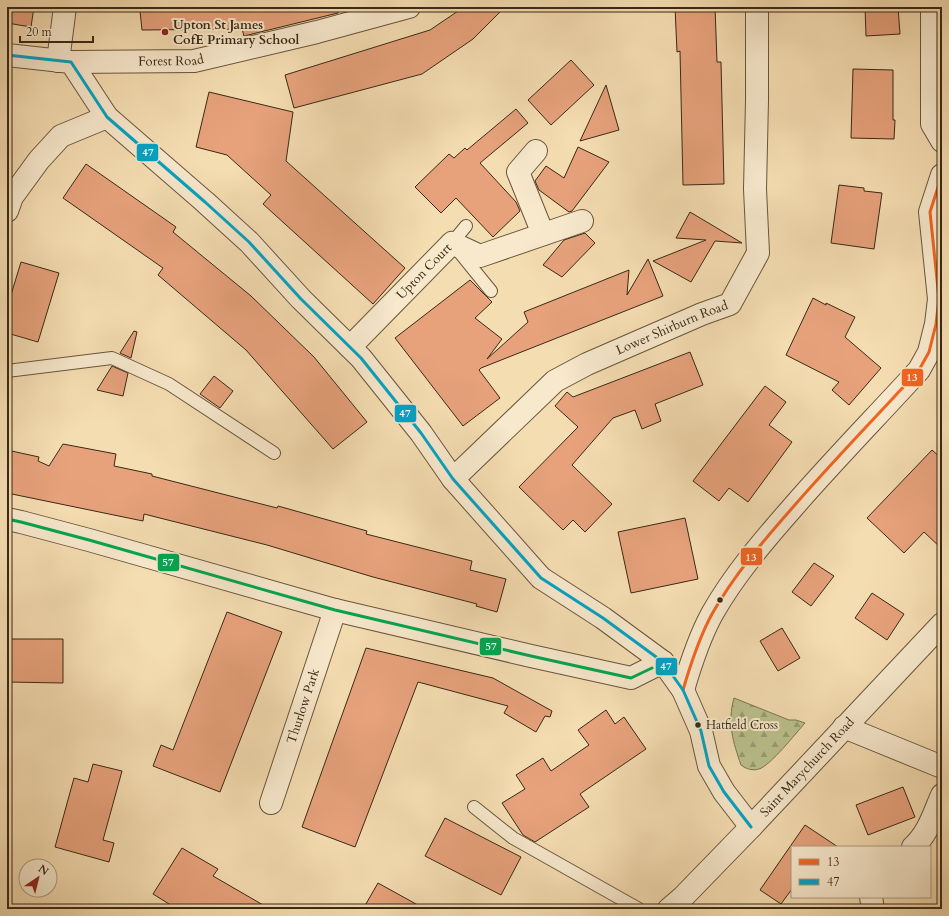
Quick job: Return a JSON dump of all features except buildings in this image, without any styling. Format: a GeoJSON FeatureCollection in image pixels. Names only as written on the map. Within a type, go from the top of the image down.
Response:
{"type":"FeatureCollection","features":[{"type":"Feature","properties":{"kind":"street"},"geometry":{"type":"LineString","coordinates":[[65,7],[64,62],[107,117],[249,242],[301,299],[361,358],[421,433],[453,479],[541,578],[603,618],[663,662],[682,690],[701,731],[709,766],[724,792],[751,827]]}},
{"type":"Feature","properties":{"kind":"street","name":"Forest Road"},"geometry":{"type":"LineString","coordinates":[[7,56],[64,62],[194,62],[317,32],[408,7]]}},
{"type":"Feature","properties":{"kind":"street","name":"Lower Shirburn Road"},"geometry":{"type":"LineString","coordinates":[[453,479],[555,381],[587,364],[702,314],[730,304],[758,253],[755,188],[757,7]]}},
{"type":"Feature","properties":{"kind":"street"},"geometry":{"type":"LineString","coordinates":[[932,7],[932,124],[942,142]]}},
{"type":"Feature","properties":{"kind":"street"},"geometry":{"type":"LineString","coordinates":[[7,211],[12,197],[39,160],[61,136],[107,117]]}},
{"type":"Feature","properties":{"kind":"street"},"geometry":{"type":"LineString","coordinates":[[536,151],[518,172],[543,234]]}},
{"type":"Feature","properties":{"kind":"street"},"geometry":{"type":"LineString","coordinates":[[682,690],[690,666],[712,615],[734,580],[772,531],[819,477],[919,370],[929,352],[936,324],[939,299],[930,212],[942,175]]}},
{"type":"Feature","properties":{"kind":"street","name":"Upton Court"},"geometry":{"type":"LineString","coordinates":[[350,347],[452,243],[480,256],[582,221]]}},
{"type":"Feature","properties":{"kind":"street"},"geometry":{"type":"LineString","coordinates":[[7,519],[81,538],[335,610],[530,656],[631,678],[663,662]]}},
{"type":"Feature","properties":{"kind":"street","name":"Thurlow Park"},"geometry":{"type":"LineString","coordinates":[[271,803],[335,610]]}},
{"type":"Feature","properties":{"kind":"street","name":"Saint Marychurch Road"},"geometry":{"type":"LineString","coordinates":[[681,905],[751,827],[942,624]]}},
{"type":"Feature","properties":{"kind":"street"},"geometry":{"type":"LineString","coordinates":[[844,727],[942,768]]}},
{"type":"Feature","properties":{"kind":"street"},"geometry":{"type":"LineString","coordinates":[[914,846],[926,831],[942,795]]}},
{"type":"Feature","properties":{"kind":"street"},"geometry":{"type":"LineString","coordinates":[[871,898],[873,909]]}},
{"type":"Feature","properties":{"kind":"lane"},"geometry":{"type":"LineString","coordinates":[[466,226],[452,243],[491,291]]}},
{"type":"Feature","properties":{"kind":"lane"},"geometry":{"type":"LineString","coordinates":[[7,371],[112,358],[169,384],[274,453]]}},
{"type":"Feature","properties":{"kind":"lane"},"geometry":{"type":"LineString","coordinates":[[474,807],[513,838],[639,909]]}},
{"type":"Feature","properties":{"kind":"green space"},"geometry":{"type":"Polygon","coordinates":[[[734,698],[789,720],[796,720],[805,723],[770,762],[759,769],[754,770],[745,768],[741,765],[731,724],[734,698]]]}},
{"type":"Feature","properties":{"kind":"transit line","name":"47"},"geometry":{"type":"LineString","coordinates":[[7,55],[71,62],[107,117],[249,242],[301,299],[361,358],[421,433],[453,479],[541,578],[603,618],[663,662],[683,690],[701,731],[709,766],[724,792],[751,827]]}},
{"type":"Feature","properties":{"kind":"transit line","name":"13"},"geometry":{"type":"LineString","coordinates":[[683,690],[703,632],[730,585],[750,558],[809,489],[919,370],[929,352],[936,324],[939,299],[930,212],[942,175]]}},
{"type":"Feature","properties":{"kind":"transit line","name":"57"},"geometry":{"type":"LineString","coordinates":[[7,519],[89,540],[335,610],[531,656],[631,678],[652,668]]}},
{"type":"Feature","properties":{"kind":"place","name":"Upton St James CofE Primary School"},"geometry":{"type":"Point","coordinates":[165,32]}},
{"type":"Feature","properties":{"kind":"place","name":"Hatfield Cross"},"geometry":{"type":"Point","coordinates":[698,725]}}]}
